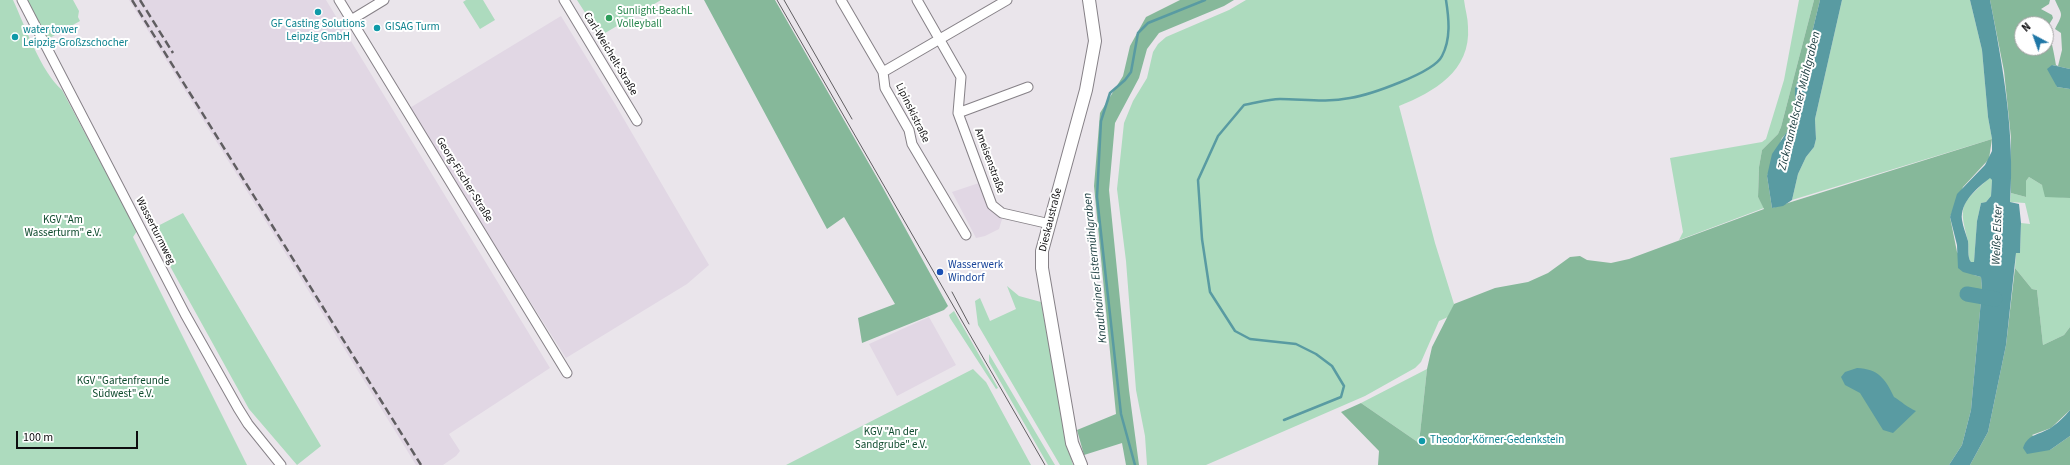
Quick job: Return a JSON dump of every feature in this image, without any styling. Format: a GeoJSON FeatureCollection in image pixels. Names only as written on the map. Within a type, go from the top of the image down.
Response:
{"type":"FeatureCollection","features":[{"type":"Feature","properties":{"kind":"main road","name":"Dieskaustraße"},"geometry":{"type":"LineString","coordinates":[[1081,465],[1072,443],[1042,268],[1042,251],[1086,90],[1095,41],[1089,0]]}},
{"type":"Feature","properties":{"kind":"street","name":"Wasserturmweg"},"geometry":{"type":"LineString","coordinates":[[22,0],[185,314],[241,414],[281,465]]}},
{"type":"Feature","properties":{"kind":"street","name":"Georg-Fischer-Straße"},"geometry":{"type":"LineString","coordinates":[[339,0],[567,372]]}},
{"type":"Feature","properties":{"kind":"street"},"geometry":{"type":"LineString","coordinates":[[351,20],[384,0]]}},
{"type":"Feature","properties":{"kind":"street","name":"Carl-Weichelt-Straße"},"geometry":{"type":"LineString","coordinates":[[564,0],[637,121]]}},
{"type":"Feature","properties":{"kind":"street","name":"Lipinskistraße"},"geometry":{"type":"LineString","coordinates":[[841,0],[883,72],[885,88],[909,130],[912,144],[966,235]]}},
{"type":"Feature","properties":{"kind":"street","name":"Ameisenstraße"},"geometry":{"type":"LineString","coordinates":[[917,0],[961,76],[958,113],[992,205],[1002,212],[1050,224]]}},
{"type":"Feature","properties":{"kind":"street"},"geometry":{"type":"LineString","coordinates":[[883,72],[1007,0]]}},
{"type":"Feature","properties":{"kind":"street"},"geometry":{"type":"LineString","coordinates":[[958,113],[1028,87]]}},
{"type":"Feature","properties":{"kind":"shaded area"},"geometry":{"type":"Polygon","coordinates":[[[129,0],[326,0],[550,368],[449,434],[460,451],[456,456],[443,465],[416,465],[129,0]]]}},
{"type":"Feature","properties":{"kind":"shaded area"},"geometry":{"type":"Polygon","coordinates":[[[561,16],[615,104],[709,265],[687,284],[566,358],[408,109],[561,16]]]}},
{"type":"Feature","properties":{"kind":"shaded area"},"geometry":{"type":"Polygon","coordinates":[[[979,183],[986,202],[992,210],[1003,216],[999,229],[985,236],[976,238],[952,192],[979,183]]]}},
{"type":"Feature","properties":{"kind":"shaded area"},"geometry":{"type":"Polygon","coordinates":[[[929,317],[956,365],[897,396],[869,344],[929,317]]]}},
{"type":"Feature","properties":{"kind":"green space"},"geometry":{"type":"Polygon","coordinates":[[[0,0],[13,0],[40,60],[54,82],[62,90],[137,231],[133,237],[247,465],[0,465],[0,0]]]}},
{"type":"Feature","properties":{"kind":"green space"},"geometry":{"type":"Polygon","coordinates":[[[27,0],[73,0],[79,11],[78,17],[80,21],[48,39],[27,0]]]}},
{"type":"Feature","properties":{"kind":"green space"},"geometry":{"type":"Polygon","coordinates":[[[466,0],[483,0],[495,20],[480,29],[463,2],[466,0]]]}},
{"type":"Feature","properties":{"kind":"green space","name":"Sunlight-BeachL Volleyball"},"geometry":{"type":"Polygon","coordinates":[[[577,0],[661,0],[600,36],[577,0]]]}},
{"type":"Feature","properties":{"kind":"green space"},"geometry":{"type":"Polygon","coordinates":[[[704,0],[775,0],[883,188],[948,306],[944,310],[862,343],[858,318],[895,304],[844,217],[827,229],[704,0]]]}},
{"type":"Feature","properties":{"kind":"green space"},"geometry":{"type":"Polygon","coordinates":[[[1180,0],[1234,0],[1224,6],[1159,33],[1147,49],[1139,78],[1115,123],[1109,190],[1129,390],[1139,465],[1126,465],[1122,443],[1084,455],[1077,430],[1116,414],[1094,186],[1100,113],[1123,76],[1130,46],[1146,17],[1180,0]]]}},
{"type":"Feature","properties":{"kind":"green space"},"geometry":{"type":"Polygon","coordinates":[[[1246,0],[1464,0],[1468,24],[1467,42],[1463,56],[1457,68],[1448,78],[1425,94],[1399,106],[1435,243],[1454,304],[1448,317],[1439,321],[1421,362],[1415,368],[1365,396],[1206,465],[1147,465],[1145,436],[1136,390],[1126,261],[1117,189],[1124,123],[1133,101],[1147,78],[1153,52],[1158,44],[1166,37],[1229,10],[1246,0]]]}},
{"type":"Feature","properties":{"kind":"green space"},"geometry":{"type":"Polygon","coordinates":[[[1799,0],[1814,0],[1781,127],[1778,134],[1762,150],[1759,167],[1758,197],[1764,208],[1679,240],[1683,232],[1670,158],[1762,142],[1766,139],[1784,80],[1799,0]]]}},
{"type":"Feature","properties":{"kind":"green space"},"geometry":{"type":"Polygon","coordinates":[[[1814,0],[1820,0],[1804,66],[1795,88],[1795,120],[1788,132],[1782,138],[1767,176],[1772,208],[1992,139],[1989,159],[1963,187],[1950,217],[1957,252],[1974,275],[1981,277],[1982,289],[1971,410],[1962,445],[1949,465],[1378,465],[1379,451],[1341,412],[1361,403],[1419,443],[1427,369],[1432,347],[1454,304],[1495,288],[1528,282],[1548,273],[1570,257],[1580,256],[1587,260],[1611,263],[1629,259],[1764,209],[1758,197],[1759,167],[1762,150],[1778,134],[1781,127],[1814,0]]]}},
{"type":"Feature","properties":{"kind":"green space"},"geometry":{"type":"Polygon","coordinates":[[[1842,0],[1970,0],[1982,50],[1988,117],[1992,139],[1792,200],[1798,174],[1806,157],[1814,147],[1816,139],[1815,119],[1842,0]]]}},
{"type":"Feature","properties":{"kind":"green space"},"geometry":{"type":"Polygon","coordinates":[[[1990,0],[2050,0],[2049,4],[2041,9],[2052,16],[2014,16],[2014,56],[2054,55],[2056,65],[2058,66],[2062,50],[2061,33],[2055,29],[2060,20],[2061,14],[2055,0],[2070,0],[2070,69],[2052,65],[2057,87],[2070,89],[2070,198],[2045,197],[2042,185],[2029,177],[2026,181],[2026,197],[2011,193],[2011,138],[2004,71],[1990,0]]]}},
{"type":"Feature","properties":{"kind":"green space"},"geometry":{"type":"Polygon","coordinates":[[[1990,177],[1992,180],[1991,196],[1986,202],[1981,203],[1977,221],[1974,263],[1971,262],[1969,258],[1968,241],[1963,219],[1964,205],[1973,193],[1990,177]]]}},
{"type":"Feature","properties":{"kind":"green space"},"geometry":{"type":"Polygon","coordinates":[[[2029,177],[2042,185],[2050,196],[2070,198],[2070,327],[2064,335],[2043,345],[2037,290],[2032,289],[2015,268],[2016,253],[2020,253],[2021,223],[2030,224],[2025,203],[2010,202],[2011,193],[2026,197],[2026,181],[2029,177]]]}},
{"type":"Feature","properties":{"kind":"green space"},"geometry":{"type":"Polygon","coordinates":[[[183,213],[321,446],[297,465],[249,409],[150,230],[183,213]]]}},
{"type":"Feature","properties":{"kind":"green space"},"geometry":{"type":"Polygon","coordinates":[[[2015,268],[2032,289],[2037,290],[2043,345],[2064,335],[2070,327],[2070,410],[2051,428],[2032,435],[2050,450],[2070,436],[2070,465],[1970,465],[1988,432],[2006,345],[2015,268]]]}},
{"type":"Feature","properties":{"kind":"green space"},"geometry":{"type":"Polygon","coordinates":[[[1007,286],[1019,296],[1041,302],[1066,440],[1073,465],[1060,465],[978,325],[975,301],[980,298],[990,321],[1016,309],[1007,286]]]}},
{"type":"Feature","properties":{"kind":"green space"},"geometry":{"type":"Polygon","coordinates":[[[954,311],[998,388],[996,389],[950,318],[949,315],[954,311]]]}},
{"type":"Feature","properties":{"kind":"green space"},"geometry":{"type":"Polygon","coordinates":[[[989,354],[1055,465],[1048,465],[989,362],[989,354]]]}},
{"type":"Feature","properties":{"kind":"green space","name":"KGV \"An der Sandgrube\" e.V."},"geometry":{"type":"Polygon","coordinates":[[[973,369],[986,382],[1031,465],[786,465],[973,369]]]}},
{"type":"Feature","properties":{"kind":"green space"},"geometry":{"type":"Polygon","coordinates":[[[1427,369],[1419,443],[1361,403],[1427,369]]]}},
{"type":"Feature","properties":{"kind":"water","name":"Zickmantelscher Mühlgraben"},"geometry":{"type":"Polygon","coordinates":[[[1820,0],[1842,0],[1815,119],[1816,139],[1814,147],[1806,157],[1798,174],[1792,200],[1783,206],[1772,208],[1767,176],[1772,154],[1795,120],[1795,88],[1804,66],[1820,0]]]}},
{"type":"Feature","properties":{"kind":"water","name":"Weiße Elster"},"geometry":{"type":"Polygon","coordinates":[[[1970,0],[1990,0],[2007,100],[2011,151],[2010,202],[2019,204],[2021,223],[2020,253],[2016,253],[2006,345],[1988,432],[1970,465],[1949,465],[1962,445],[1971,410],[1982,289],[1981,277],[1963,272],[1958,268],[1957,245],[1950,217],[1957,194],[1985,165],[1992,151],[1982,50],[1970,0]],[[1990,178],[1970,196],[1962,213],[1962,223],[1968,241],[1971,262],[1974,262],[1977,221],[1981,203],[1986,202],[1991,196],[1992,180],[1990,178]]]}},
{"type":"Feature","properties":{"kind":"water"},"geometry":{"type":"Polygon","coordinates":[[[2052,65],[2070,69],[2070,89],[2057,87],[2047,69],[2052,65]]]}},
{"type":"Feature","properties":{"kind":"water"},"geometry":{"type":"Polygon","coordinates":[[[1857,368],[1870,370],[1876,373],[1884,380],[1894,397],[1916,411],[1893,433],[1883,430],[1860,393],[1845,385],[1841,377],[1845,372],[1857,368]]]}},
{"type":"Feature","properties":{"kind":"water"},"geometry":{"type":"Polygon","coordinates":[[[2070,410],[2070,436],[2050,450],[2027,454],[2023,448],[2025,443],[2031,437],[2048,430],[2070,410]]]}},
{"type":"Feature","properties":{"kind":"waterway","name":"Knauthainer Elstermühlgraben"},"geometry":{"type":"LineString","coordinates":[[1135,465],[1121,414],[1097,197],[1101,121],[1110,93],[1125,80],[1131,72],[1138,33],[1148,23],[1205,0]]}},
{"type":"Feature","properties":{"kind":"waterway"},"geometry":{"type":"LineString","coordinates":[[1284,420],[1341,397],[1344,386],[1332,366],[1316,354],[1296,344],[1250,339],[1235,331],[1210,292],[1202,239],[1198,180],[1218,136],[1244,105],[1276,99],[1332,100],[1359,96],[1400,82],[1437,63],[1442,56],[1447,43],[1448,22],[1446,0]]}},
{"type":"Feature","properties":{"kind":"waterway"},"geometry":{"type":"LineString","coordinates":[[1967,294],[1995,299]]}},
{"type":"Feature","properties":{"kind":"tram line"},"geometry":{"type":"LineString","coordinates":[[777,0],[1045,465]]}},
{"type":"Feature","properties":{"kind":"tram line"},"geometry":{"type":"LineString","coordinates":[[784,0],[852,119]]}},
{"type":"Feature","properties":{"kind":"tram line"},"geometry":{"type":"LineString","coordinates":[[952,292],[969,324]]}},
{"type":"Feature","properties":{"kind":"railway"},"geometry":{"type":"LineString","coordinates":[[132,0],[421,465]]}},
{"type":"Feature","properties":{"kind":"railway"},"geometry":{"type":"LineString","coordinates":[[140,0],[173,53]]}},
{"type":"Feature","properties":{"kind":"place","name":"GF Casting Solutions Leipzig GmbH"},"geometry":{"type":"Point","coordinates":[318,12]}},
{"type":"Feature","properties":{"kind":"place","name":"Sunlight-BeachL Volleyball"},"geometry":{"type":"Point","coordinates":[609,18]}},
{"type":"Feature","properties":{"kind":"place","name":"GISAG Turm"},"geometry":{"type":"Point","coordinates":[377,28]}},
{"type":"Feature","properties":{"kind":"place","name":"water tower Leipzig-Großzschocher"},"geometry":{"type":"Point","coordinates":[15,37]}},
{"type":"Feature","properties":{"kind":"place","name":"Wasserwerk Windorf"},"geometry":{"type":"Point","coordinates":[940,272]}},
{"type":"Feature","properties":{"kind":"place","name":"Theodor-Körner-Gedenkstein"},"geometry":{"type":"Point","coordinates":[1422,441]}},
{"type":"Feature","properties":{"kind":"park label","name":"KGV \"Am Wasserturm\" e.V."},"geometry":{"type":"Point","coordinates":[63,227]}},
{"type":"Feature","properties":{"kind":"park label","name":"KGV \"Gartenfreunde Südwest\" e.V."},"geometry":{"type":"Point","coordinates":[123,388]}}]}
